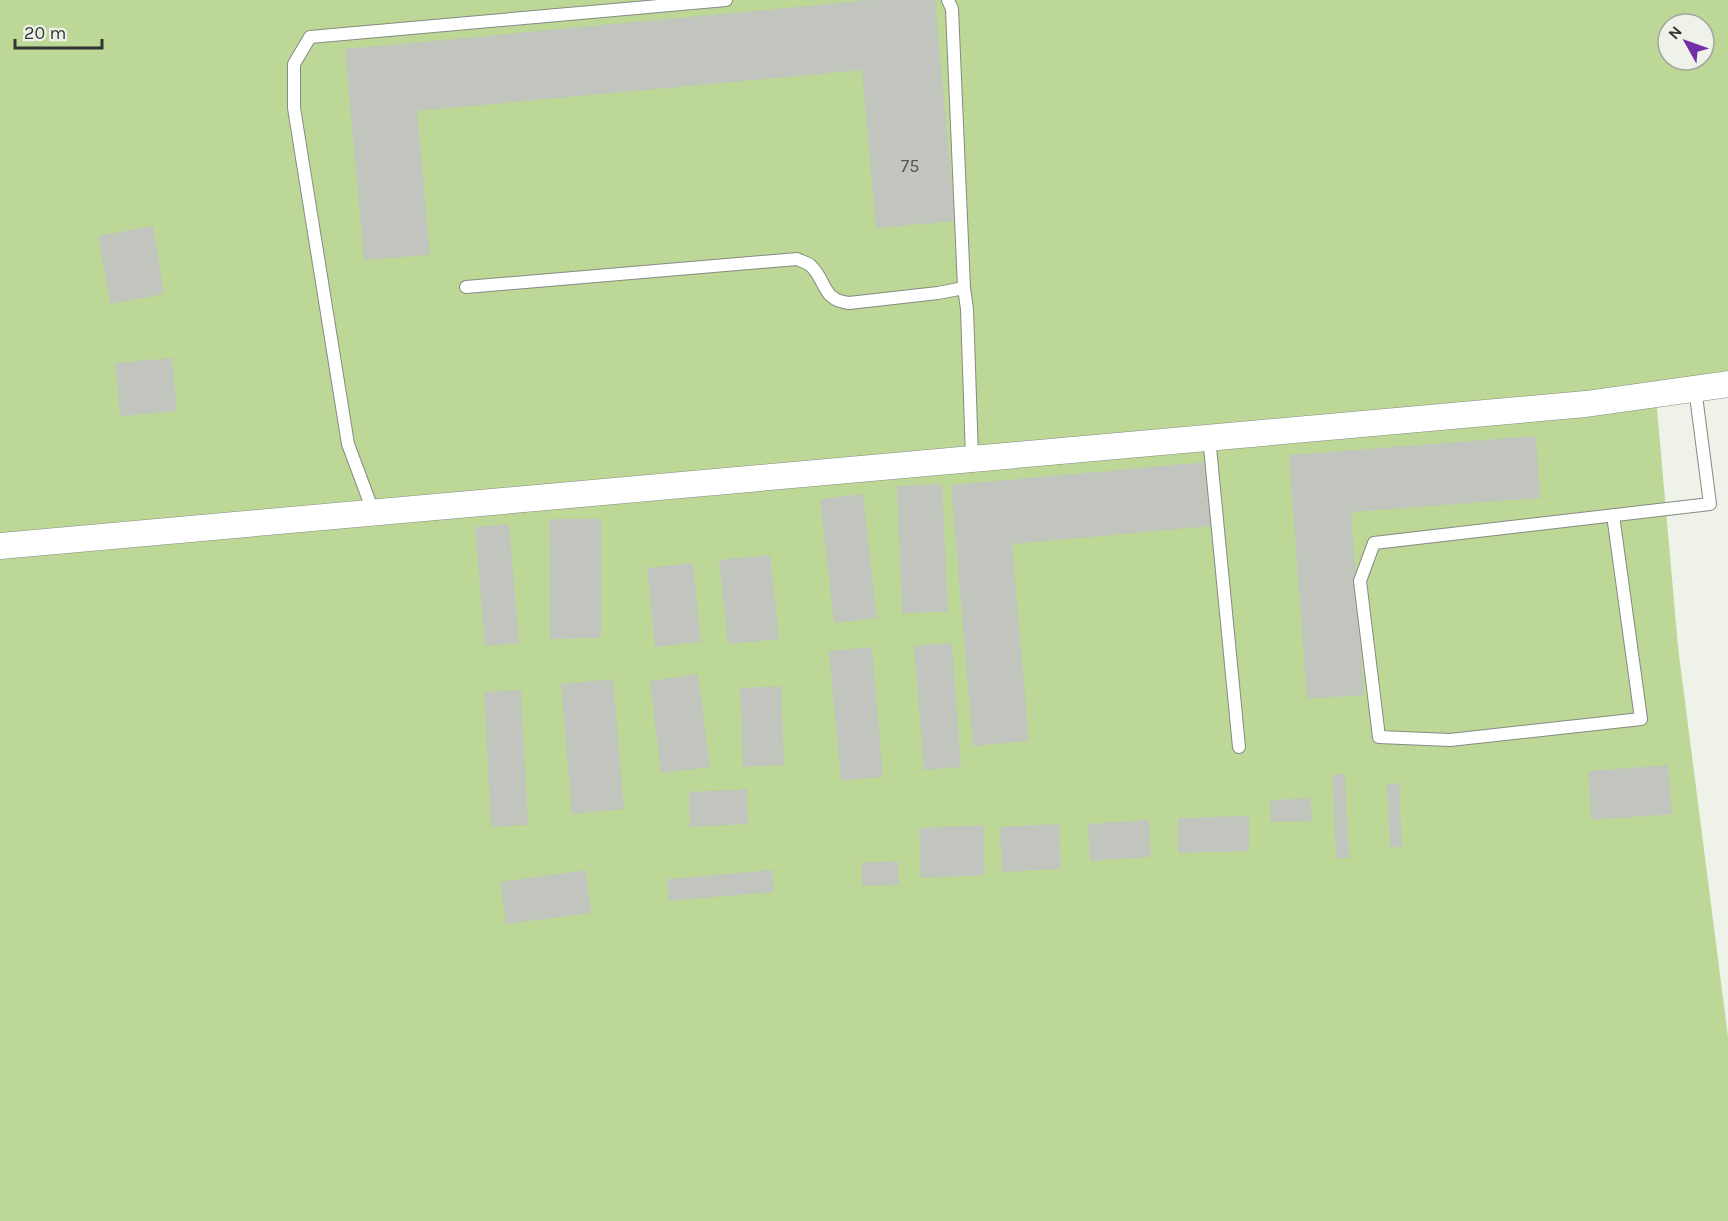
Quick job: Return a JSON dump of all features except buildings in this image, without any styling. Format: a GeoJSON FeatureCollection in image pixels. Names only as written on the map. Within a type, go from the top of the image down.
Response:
{"type":"FeatureCollection","features":[{"type":"Feature","properties":{"kind":"street"},"geometry":{"type":"LineString","coordinates":[[0,546],[1586,404],[1728,384]]}},
{"type":"Feature","properties":{"kind":"lane"},"geometry":{"type":"LineString","coordinates":[[373,511],[348,444],[294,108],[294,64],[310,37],[726,0]]}},
{"type":"Feature","properties":{"kind":"lane"},"geometry":{"type":"LineString","coordinates":[[948,0],[952,9],[972,458]]}},
{"type":"Feature","properties":{"kind":"lane"},"geometry":{"type":"LineString","coordinates":[[465,287],[797,259],[810,265],[828,294],[837,302],[849,303],[964,288]]}},
{"type":"Feature","properties":{"kind":"lane"},"geometry":{"type":"LineString","coordinates":[[1613,515],[1641,719],[1450,740],[1379,737],[1360,581],[1374,543],[1613,515],[1710,504],[1695,388]]}},
{"type":"Feature","properties":{"kind":"lane"},"geometry":{"type":"LineString","coordinates":[[1209,437],[1239,747]]}},
{"type":"Feature","properties":{"kind":"green space"},"geometry":{"type":"Polygon","coordinates":[[[0,0],[1728,0],[1728,374],[1655,386],[1678,647],[1728,1037],[1728,1221],[0,1221],[0,0]]]}}]}
